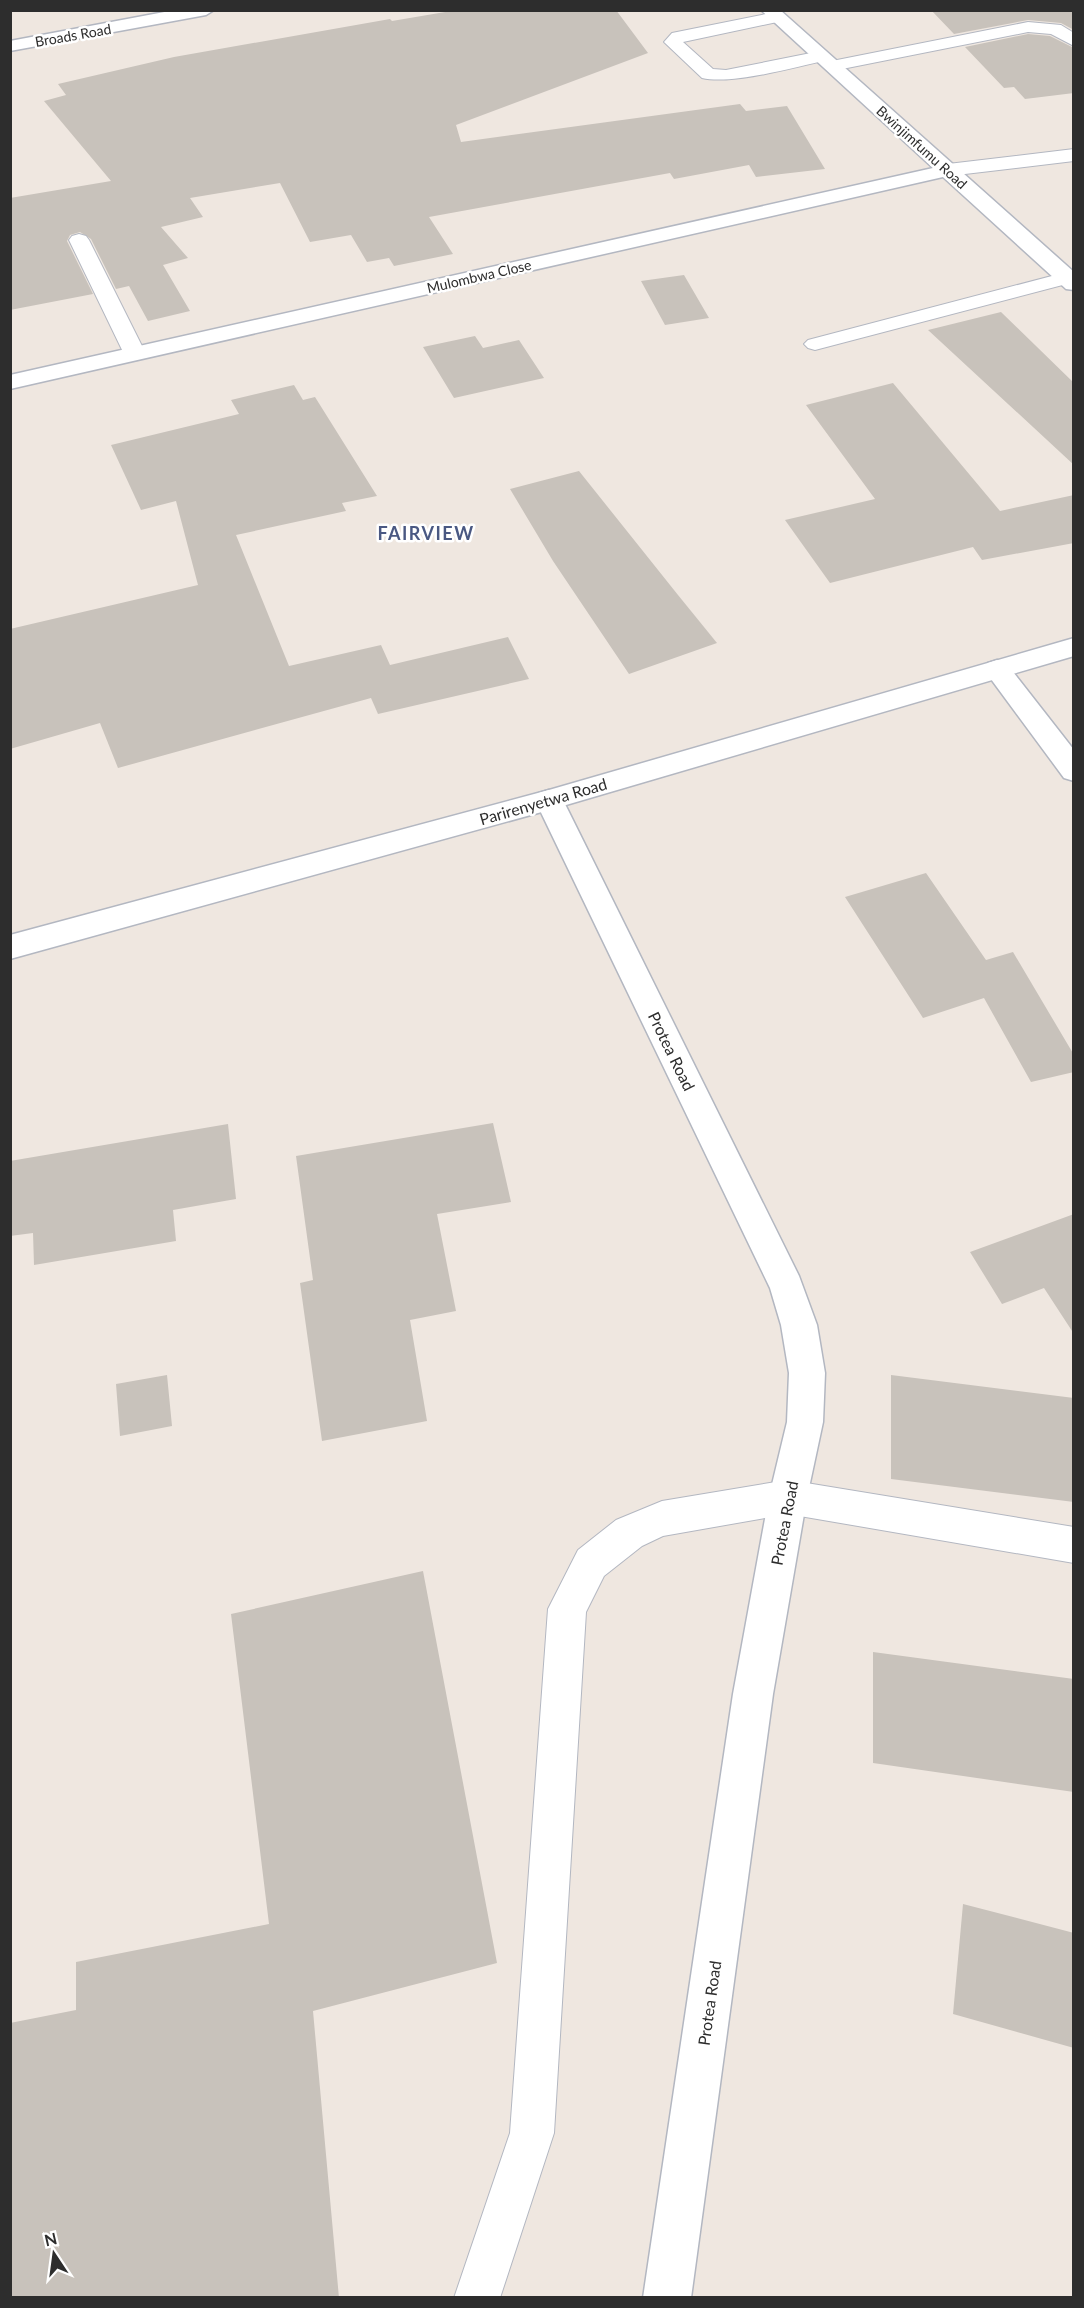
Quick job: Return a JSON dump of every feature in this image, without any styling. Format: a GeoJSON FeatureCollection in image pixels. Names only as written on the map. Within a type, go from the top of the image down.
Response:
{"type":"FeatureCollection","features":[{"type":"Feature","properties":{"kind":"street","name":"Broads Road"},"geometry":{"type":"LineString","coordinates":[[10,46],[206,10]]}},
{"type":"Feature","properties":{"kind":"street","name":"Bwinjimfumu Road"},"geometry":{"type":"LineString","coordinates":[[773,14],[1070,280]]}},
{"type":"Feature","properties":{"kind":"street","name":"Mulombwa Close"},"geometry":{"type":"LineString","coordinates":[[10,382],[948,170]]}},
{"type":"Feature","properties":{"kind":"street","name":"Parirenyetwa Road"},"geometry":{"type":"LineString","coordinates":[[10,947],[549,800],[1074,647]]}},
{"type":"Feature","properties":{"kind":"street"},"geometry":{"type":"LineString","coordinates":[[997,669],[1074,771]]}},
{"type":"Feature","properties":{"kind":"street","name":"Protea Road"},"geometry":{"type":"LineString","coordinates":[[549,800],[787,1287],[799,1325],[807,1373],[805,1422],[788,1497],[753,1694],[667,2298]]}},
{"type":"Feature","properties":{"kind":"lane"},"geometry":{"type":"LineString","coordinates":[[773,14],[678,37],[673,42],[708,74],[726,75],[826,61],[1028,27],[1056,29],[1074,41]]}},
{"type":"Feature","properties":{"kind":"lane"},"geometry":{"type":"LineString","coordinates":[[948,170],[1074,155]]}},
{"type":"Feature","properties":{"kind":"lane"},"geometry":{"type":"LineString","coordinates":[[79,240],[135,354]]}},
{"type":"Feature","properties":{"kind":"lane"},"geometry":{"type":"LineString","coordinates":[[815,344],[1070,280]]}},
{"type":"Feature","properties":{"kind":"lane"},"geometry":{"type":"LineString","coordinates":[[477,2298],[532,2133],[567,1609],[591,1563],[629,1533],[662,1520],[788,1497],[1074,1545]]}},
{"type":"Feature","properties":{"kind":"building"},"geometry":{"type":"Polygon","coordinates":[[[457,10],[616,10],[648,53],[456,125],[461,142],[740,104],[746,111],[787,106],[825,169],[756,177],[749,165],[674,179],[670,173],[429,217],[453,254],[394,266],[389,258],[367,262],[351,235],[310,242],[280,183],[190,198],[203,217],[161,227],[188,258],[163,265],[190,311],[148,321],[129,286],[116,289],[91,239],[80,232],[70,235],[67,241],[93,294],[10,310],[10,198],[111,181],[44,101],[66,95],[58,84],[174,57],[390,19],[392,21],[457,10]]]}},
{"type":"Feature","properties":{"kind":"building"},"geometry":{"type":"Polygon","coordinates":[[[931,10],[1074,10],[1074,30],[1061,23],[1028,20],[954,34],[931,10]]]}},
{"type":"Feature","properties":{"kind":"building"},"geometry":{"type":"Polygon","coordinates":[[[1028,34],[1050,36],[1074,48],[1074,93],[1025,99],[1014,87],[1004,88],[965,47],[1028,34]]]}},
{"type":"Feature","properties":{"kind":"building"},"geometry":{"type":"Polygon","coordinates":[[[684,275],[709,318],[665,325],[641,281],[684,275]]]}},
{"type":"Feature","properties":{"kind":"building"},"geometry":{"type":"Polygon","coordinates":[[[1001,312],[1074,383],[1074,465],[928,330],[1001,312]]]}},
{"type":"Feature","properties":{"kind":"building"},"geometry":{"type":"Polygon","coordinates":[[[475,336],[483,348],[519,340],[544,378],[454,398],[423,347],[475,336]]]}},
{"type":"Feature","properties":{"kind":"building"},"geometry":{"type":"Polygon","coordinates":[[[893,383],[1000,511],[1074,495],[1074,543],[982,560],[973,547],[830,583],[785,520],[875,499],[806,405],[893,383]]]}},
{"type":"Feature","properties":{"kind":"building"},"geometry":{"type":"Polygon","coordinates":[[[294,385],[303,400],[315,397],[377,496],[342,503],[346,511],[236,535],[289,666],[381,645],[390,665],[508,637],[529,679],[378,714],[371,698],[118,768],[100,723],[10,749],[10,629],[198,585],[176,501],[141,510],[111,445],[239,414],[231,400],[294,385]]]}},
{"type":"Feature","properties":{"kind":"building"},"geometry":{"type":"Polygon","coordinates":[[[579,471],[717,643],[629,674],[553,561],[510,489],[579,471]]]}},
{"type":"Feature","properties":{"kind":"building"},"geometry":{"type":"Polygon","coordinates":[[[926,873],[986,960],[1013,952],[1074,1055],[1074,1072],[1031,1082],[984,998],[923,1018],[845,897],[926,873]]]}},
{"type":"Feature","properties":{"kind":"building"},"geometry":{"type":"Polygon","coordinates":[[[493,1123],[511,1202],[437,1214],[456,1311],[410,1320],[427,1421],[322,1441],[300,1283],[313,1280],[296,1156],[493,1123]]]}},
{"type":"Feature","properties":{"kind":"building"},"geometry":{"type":"Polygon","coordinates":[[[228,1124],[236,1199],[173,1210],[176,1241],[34,1265],[33,1233],[10,1236],[10,1161],[228,1124]]]}},
{"type":"Feature","properties":{"kind":"building"},"geometry":{"type":"Polygon","coordinates":[[[1074,1214],[1074,1334],[1044,1288],[1002,1304],[970,1252],[1074,1214]]]}},
{"type":"Feature","properties":{"kind":"building"},"geometry":{"type":"Polygon","coordinates":[[[167,1375],[172,1426],[120,1436],[116,1384],[167,1375]]]}},
{"type":"Feature","properties":{"kind":"building"},"geometry":{"type":"Polygon","coordinates":[[[891,1375],[1074,1398],[1074,1502],[891,1479],[891,1375]]]}},
{"type":"Feature","properties":{"kind":"building"},"geometry":{"type":"Polygon","coordinates":[[[423,1571],[497,1963],[313,2011],[339,2298],[10,2298],[10,2023],[76,2010],[76,1962],[269,1924],[231,1614],[423,1571]]]}},
{"type":"Feature","properties":{"kind":"building"},"geometry":{"type":"Polygon","coordinates":[[[873,1652],[1074,1679],[1074,1792],[873,1763],[873,1652]]]}},
{"type":"Feature","properties":{"kind":"building"},"geometry":{"type":"Polygon","coordinates":[[[963,1904],[1074,1933],[1074,2048],[953,2014],[963,1904]]]}},
{"type":"Feature","properties":{"kind":"district","name":"FAIRVIEW"},"geometry":{"type":"Point","coordinates":[426,533]}}]}
